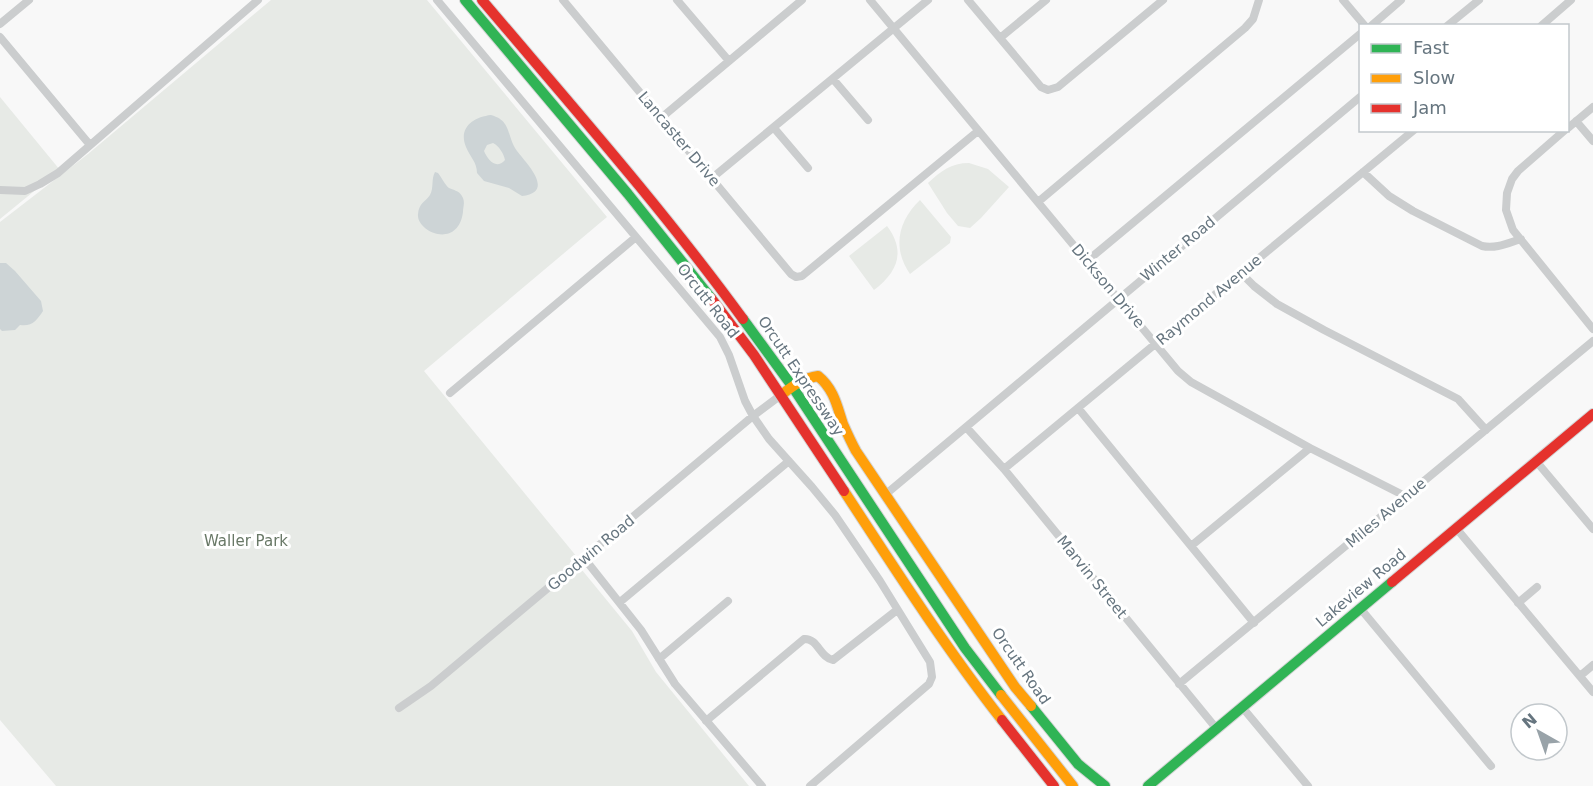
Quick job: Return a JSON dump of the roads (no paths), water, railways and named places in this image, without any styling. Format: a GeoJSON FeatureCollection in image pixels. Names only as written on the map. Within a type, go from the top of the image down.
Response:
{"type":"FeatureCollection","features":[{"type":"Feature","properties":{"kind":"main road","name":"Orcutt Expressway"},"geometry":{"type":"LineString","coordinates":[[465,0],[628,194],[697,279],[754,355],[924,612],[981,693],[1054,786]]}},
{"type":"Feature","properties":{"kind":"main road","name":"Orcutt Expressway"},"geometry":{"type":"LineString","coordinates":[[482,0],[708,271],[792,386],[964,648],[1073,786]]}},
{"type":"Feature","properties":{"kind":"main road","name":"Orcutt Road"},"geometry":{"type":"LineString","coordinates":[[781,395],[792,386],[812,377],[818,376],[827,383],[833,391],[844,427],[856,451],[1015,687],[1078,764],[1105,786]]}},
{"type":"Feature","properties":{"kind":"main road","name":"Lakeview Road"},"geometry":{"type":"LineString","coordinates":[[1148,786],[1593,414]]}},
{"type":"Feature","properties":{"kind":"street"},"geometry":{"type":"LineString","coordinates":[[0,24],[29,0]]}},
{"type":"Feature","properties":{"kind":"street"},"geometry":{"type":"LineString","coordinates":[[0,190],[25,191],[58,173],[258,0]]}},
{"type":"Feature","properties":{"kind":"street","name":"Orcutt Road"},"geometry":{"type":"LineString","coordinates":[[436,0],[720,337],[753,416],[769,439],[835,515],[927,655],[932,667],[929,684],[810,786]]}},
{"type":"Feature","properties":{"kind":"street","name":"Lancaster Drive"},"geometry":{"type":"LineString","coordinates":[[563,0],[791,274],[796,277],[802,276],[978,130]]}},
{"type":"Feature","properties":{"kind":"street"},"geometry":{"type":"LineString","coordinates":[[677,0],[729,61]]}},
{"type":"Feature","properties":{"kind":"street"},"geometry":{"type":"LineString","coordinates":[[786,0],[793,8]]}},
{"type":"Feature","properties":{"kind":"street"},"geometry":{"type":"LineString","coordinates":[[661,118],[802,0]]}},
{"type":"Feature","properties":{"kind":"street","name":"Dickson Drive"},"geometry":{"type":"LineString","coordinates":[[870,0],[1178,371],[1191,382],[1311,448],[1407,497]]}},
{"type":"Feature","properties":{"kind":"street"},"geometry":{"type":"LineString","coordinates":[[712,178],[928,0]]}},
{"type":"Feature","properties":{"kind":"street"},"geometry":{"type":"LineString","coordinates":[[969,0],[1041,87],[1048,90],[1058,87],[1163,0]]}},
{"type":"Feature","properties":{"kind":"street"},"geometry":{"type":"LineString","coordinates":[[1000,38],[1046,0]]}},
{"type":"Feature","properties":{"kind":"street"},"geometry":{"type":"LineString","coordinates":[[1038,202],[1245,28],[1253,19],[1259,0]]}},
{"type":"Feature","properties":{"kind":"street"},"geometry":{"type":"LineString","coordinates":[[1343,0],[1363,24]]}},
{"type":"Feature","properties":{"kind":"street"},"geometry":{"type":"LineString","coordinates":[[1373,24],[1401,0]]}},
{"type":"Feature","properties":{"kind":"street"},"geometry":{"type":"LineString","coordinates":[[1449,24],[1479,0]]}},
{"type":"Feature","properties":{"kind":"street"},"geometry":{"type":"LineString","coordinates":[[1543,24],[1572,0]]}},
{"type":"Feature","properties":{"kind":"street"},"geometry":{"type":"LineString","coordinates":[[1087,261],[1359,35]]}},
{"type":"Feature","properties":{"kind":"street"},"geometry":{"type":"LineString","coordinates":[[0,37],[90,145]]}},
{"type":"Feature","properties":{"kind":"street"},"geometry":{"type":"LineString","coordinates":[[833,78],[868,120]]}},
{"type":"Feature","properties":{"kind":"street","name":"Winter Road"},"geometry":{"type":"LineString","coordinates":[[886,494],[1359,98]]}},
{"type":"Feature","properties":{"kind":"street"},"geometry":{"type":"LineString","coordinates":[[1569,127],[1593,107]]}},
{"type":"Feature","properties":{"kind":"street"},"geometry":{"type":"LineString","coordinates":[[1576,121],[1593,141]]}},
{"type":"Feature","properties":{"kind":"street"},"geometry":{"type":"LineString","coordinates":[[774,128],[808,168]]}},
{"type":"Feature","properties":{"kind":"street","name":"Raymond Avenue"},"geometry":{"type":"LineString","coordinates":[[1004,469],[1412,132]]}},
{"type":"Feature","properties":{"kind":"street"},"geometry":{"type":"LineString","coordinates":[[1563,132],[1512,179],[1507,193],[1506,210],[1513,230],[1593,328]]}},
{"type":"Feature","properties":{"kind":"street"},"geometry":{"type":"LineString","coordinates":[[1363,172],[1389,196],[1413,211],[1482,246],[1498,247],[1521,239]]}},
{"type":"Feature","properties":{"kind":"street"},"geometry":{"type":"LineString","coordinates":[[450,393],[636,237]]}},
{"type":"Feature","properties":{"kind":"street"},"geometry":{"type":"LineString","coordinates":[[1241,273],[1277,304],[1458,399],[1486,430]]}},
{"type":"Feature","properties":{"kind":"street","name":"Miles Avenue"},"geometry":{"type":"LineString","coordinates":[[1179,684],[1593,341]]}},
{"type":"Feature","properties":{"kind":"street","name":"Goodwin Road"},"geometry":{"type":"LineString","coordinates":[[399,708],[431,686],[781,395]]}},
{"type":"Feature","properties":{"kind":"street"},"geometry":{"type":"LineString","coordinates":[[1078,408],[1254,622]]}},
{"type":"Feature","properties":{"kind":"street","name":"Marvin Street"},"geometry":{"type":"LineString","coordinates":[[966,427],[1004,469],[1216,728]]}},
{"type":"Feature","properties":{"kind":"street"},"geometry":{"type":"LineString","coordinates":[[1191,546],[1311,448]]}},
{"type":"Feature","properties":{"kind":"street"},"geometry":{"type":"LineString","coordinates":[[620,602],[789,461]]}},
{"type":"Feature","properties":{"kind":"street"},"geometry":{"type":"LineString","coordinates":[[1536,461],[1593,529]]}},
{"type":"Feature","properties":{"kind":"street"},"geometry":{"type":"LineString","coordinates":[[1456,528],[1593,692]]}},
{"type":"Feature","properties":{"kind":"street"},"geometry":{"type":"LineString","coordinates":[[584,558],[641,630],[675,684],[762,786]]}},
{"type":"Feature","properties":{"kind":"street"},"geometry":{"type":"LineString","coordinates":[[1518,603],[1537,587]]}},
{"type":"Feature","properties":{"kind":"street"},"geometry":{"type":"LineString","coordinates":[[659,659],[728,601]]}},
{"type":"Feature","properties":{"kind":"street"},"geometry":{"type":"LineString","coordinates":[[1360,608],[1491,766]]}},
{"type":"Feature","properties":{"kind":"street"},"geometry":{"type":"LineString","coordinates":[[706,721],[804,639],[813,641],[827,658],[833,660],[897,610]]}},
{"type":"Feature","properties":{"kind":"street"},"geometry":{"type":"LineString","coordinates":[[1580,676],[1593,665]]}},
{"type":"Feature","properties":{"kind":"street"},"geometry":{"type":"LineString","coordinates":[[1242,707],[1308,786]]}},
{"type":"Feature","properties":{"kind":"park label","name":"Waller Park"},"geometry":{"type":"Point","coordinates":[246,541]}}]}
